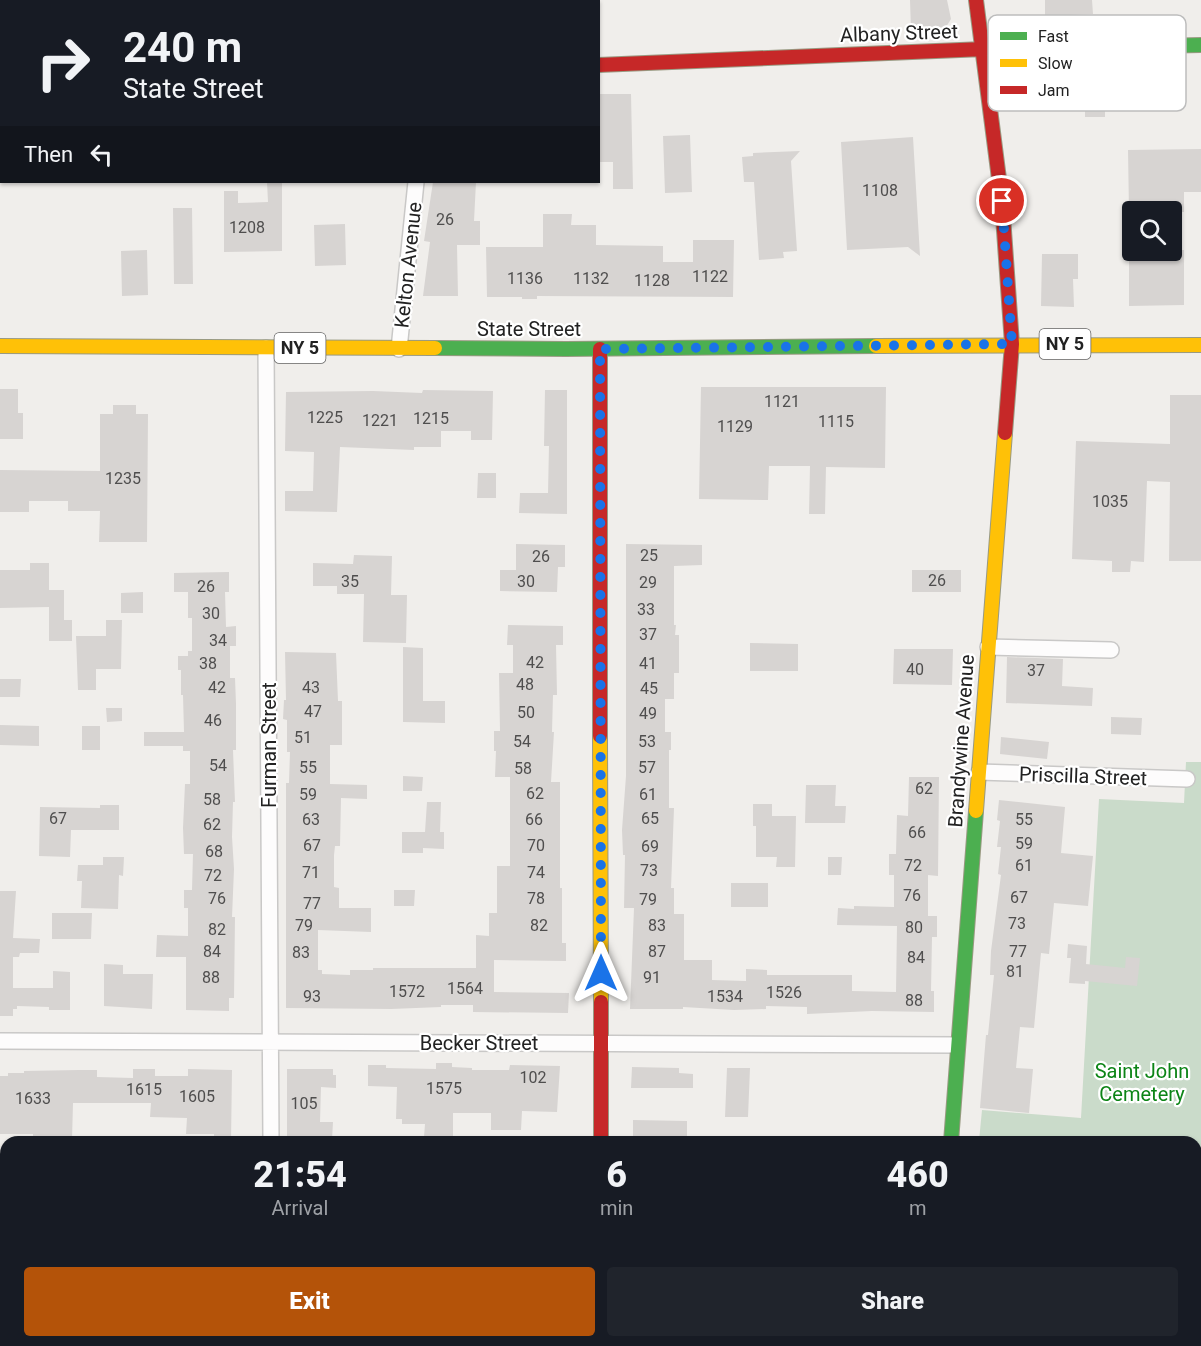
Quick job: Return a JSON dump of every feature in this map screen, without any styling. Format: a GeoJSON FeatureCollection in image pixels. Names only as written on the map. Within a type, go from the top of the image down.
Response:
{"type":"FeatureCollection","features":[{"type":"Feature","properties":{"kind":"main road","name":"Brandywine Avenue"},"geometry":{"type":"LineString","coordinates":[[976,0],[988,83]]}},
{"type":"Feature","properties":{"kind":"main road","name":"Albany Street"},"geometry":{"type":"LineString","coordinates":[[1186,45],[1201,45]]}},
{"type":"Feature","properties":{"kind":"main road","name":"Albany Street"},"geometry":{"type":"LineString","coordinates":[[600,65],[988,49]]}},
{"type":"Feature","properties":{"kind":"main road","name":"Brandywine Avenue"},"geometry":{"type":"LineString","coordinates":[[951,1136],[1012,344],[1002,201],[991,111]]}},
{"type":"Feature","properties":{"kind":"main road","name":"State Street"},"geometry":{"type":"LineString","coordinates":[[0,346],[600,349],[1012,344],[1201,345]]}},
{"type":"Feature","properties":{"kind":"main road"},"geometry":{"type":"LineString","coordinates":[[600,349],[601,1136]]}},
{"type":"Feature","properties":{"kind":"street","name":"Kelton Avenue"},"geometry":{"type":"LineString","coordinates":[[399,349],[416,183]]}},
{"type":"Feature","properties":{"kind":"street","name":"Furman Street"},"geometry":{"type":"LineString","coordinates":[[266,348],[271,1136]]}},
{"type":"Feature","properties":{"kind":"street"},"geometry":{"type":"LineString","coordinates":[[987,647],[1111,650]]}},
{"type":"Feature","properties":{"kind":"street","name":"Priscilla Street"},"geometry":{"type":"LineString","coordinates":[[979,772],[1187,779]]}},
{"type":"Feature","properties":{"kind":"street","name":"Becker Street"},"geometry":{"type":"LineString","coordinates":[[0,1041],[957,1045]]}},
{"type":"Feature","properties":{"kind":"green space","name":"Saint John Cemetery"},"geometry":{"type":"Polygon","coordinates":[[[1186,762],[1201,762],[1201,1136],[979,1136],[982,1110],[1081,1118],[1099,799],[1184,803],[1186,762]]]}},
{"type":"Feature","properties":{"kind":"building"},"geometry":{"type":"Polygon","coordinates":[[[910,0],[947,0],[951,19],[946,27],[911,30],[910,0]]]}},
{"type":"Feature","properties":{"kind":"building"},"geometry":{"type":"Polygon","coordinates":[[[1045,0],[1092,0],[1093,14],[1045,15],[1045,0]]]}},
{"type":"Feature","properties":{"kind":"building"},"geometry":{"type":"Polygon","coordinates":[[[600,94],[631,94],[633,189],[613,189],[613,162],[600,162],[600,94]]]}},
{"type":"Feature","properties":{"kind":"building"},"geometry":{"type":"Polygon","coordinates":[[[1085,111],[1105,111],[1105,117],[1085,117],[1085,111]]]}},
{"type":"Feature","properties":{"kind":"building"},"geometry":{"type":"Polygon","coordinates":[[[690,135],[692,192],[665,193],[663,136],[690,135]]]}},
{"type":"Feature","properties":{"kind":"building"},"geometry":{"type":"Polygon","coordinates":[[[913,137],[920,256],[908,247],[847,250],[841,142],[913,137]]]}},
{"type":"Feature","properties":{"kind":"building"},"geometry":{"type":"Polygon","coordinates":[[[1201,149],[1201,192],[1184,192],[1184,212],[1182,212],[1182,201],[1129,201],[1128,150],[1201,149]]]}},
{"type":"Feature","properties":{"kind":"building"},"geometry":{"type":"Polygon","coordinates":[[[800,151],[791,161],[797,251],[783,252],[784,258],[759,260],[754,182],[744,182],[742,157],[753,156],[753,153],[800,151]]]}},
{"type":"Feature","properties":{"kind":"building"},"geometry":{"type":"Polygon","coordinates":[[[267,183],[282,183],[282,251],[224,252],[224,191],[238,191],[238,203],[268,202],[267,183]]]}},
{"type":"Feature","properties":{"kind":"building"},"geometry":{"type":"Polygon","coordinates":[[[433,183],[476,183],[474,221],[480,221],[480,245],[457,245],[458,296],[423,296],[430,242],[424,241],[433,183]]]}},
{"type":"Feature","properties":{"kind":"building"},"geometry":{"type":"Polygon","coordinates":[[[173,208],[192,208],[193,284],[174,284],[173,208]]]}},
{"type":"Feature","properties":{"kind":"building"},"geometry":{"type":"Polygon","coordinates":[[[543,214],[572,214],[571,225],[596,225],[596,245],[663,246],[663,262],[693,262],[693,240],[734,240],[733,297],[537,296],[537,299],[522,299],[522,297],[487,297],[486,247],[543,247],[543,214]]]}},
{"type":"Feature","properties":{"kind":"building"},"geometry":{"type":"Polygon","coordinates":[[[345,224],[346,265],[315,266],[314,225],[345,224]]]}},
{"type":"Feature","properties":{"kind":"building"},"geometry":{"type":"Polygon","coordinates":[[[147,250],[148,295],[122,296],[121,251],[147,250]]]}},
{"type":"Feature","properties":{"kind":"building"},"geometry":{"type":"Polygon","coordinates":[[[1182,250],[1184,250],[1184,305],[1129,306],[1129,261],[1182,261],[1182,250]]]}},
{"type":"Feature","properties":{"kind":"building"},"geometry":{"type":"Polygon","coordinates":[[[1042,254],[1078,254],[1078,279],[1073,279],[1074,307],[1041,306],[1042,254]]]}},
{"type":"Feature","properties":{"kind":"building"},"geometry":{"type":"Polygon","coordinates":[[[701,387],[886,387],[885,468],[826,467],[825,514],[809,514],[810,466],[769,466],[768,500],[699,499],[701,387]]]}},
{"type":"Feature","properties":{"kind":"building"},"geometry":{"type":"Polygon","coordinates":[[[0,389],[18,389],[18,413],[23,413],[23,439],[0,439],[0,389]]]}},
{"type":"Feature","properties":{"kind":"building"},"geometry":{"type":"Polygon","coordinates":[[[423,390],[493,391],[492,440],[471,440],[471,431],[441,431],[441,447],[414,447],[414,450],[340,447],[337,512],[285,511],[285,491],[313,491],[314,452],[285,451],[286,392],[422,393],[423,390]]]}},
{"type":"Feature","properties":{"kind":"building"},"geometry":{"type":"Polygon","coordinates":[[[545,390],[567,390],[567,514],[519,513],[520,493],[548,493],[549,446],[544,446],[545,390]]]}},
{"type":"Feature","properties":{"kind":"building"},"geometry":{"type":"Polygon","coordinates":[[[1170,395],[1201,395],[1201,561],[1169,561],[1170,482],[1147,481],[1144,562],[1131,561],[1130,572],[1112,572],[1112,561],[1072,559],[1076,441],[1170,444],[1170,395]]]}},
{"type":"Feature","properties":{"kind":"building"},"geometry":{"type":"Polygon","coordinates":[[[113,405],[136,405],[136,414],[148,414],[147,542],[99,542],[100,511],[68,511],[68,501],[29,501],[29,512],[0,512],[0,470],[100,471],[100,414],[113,414],[113,405]]]}},
{"type":"Feature","properties":{"kind":"building"},"geometry":{"type":"Polygon","coordinates":[[[478,473],[496,473],[496,498],[477,498],[478,473]]]}},
{"type":"Feature","properties":{"kind":"building"},"geometry":{"type":"Polygon","coordinates":[[[516,544],[565,545],[565,567],[558,567],[557,592],[500,591],[500,570],[516,570],[516,544]]]}},
{"type":"Feature","properties":{"kind":"building"},"geometry":{"type":"Polygon","coordinates":[[[626,544],[702,545],[702,565],[674,566],[674,625],[676,625],[675,635],[679,635],[679,673],[674,673],[674,699],[665,699],[665,732],[671,732],[669,808],[674,808],[671,888],[674,888],[674,914],[684,914],[684,960],[712,960],[712,980],[746,981],[746,969],[767,970],[767,975],[852,975],[852,991],[896,992],[897,926],[837,925],[838,908],[894,907],[894,875],[889,875],[889,854],[896,854],[897,815],[908,816],[909,777],[939,777],[938,876],[928,875],[928,916],[937,916],[937,937],[932,937],[931,991],[934,991],[934,1012],[872,1011],[807,1014],[807,1007],[766,1006],[766,1009],[734,1010],[683,1007],[683,1009],[630,1009],[634,908],[624,908],[625,855],[623,855],[622,830],[626,776],[626,544]]]}},
{"type":"Feature","properties":{"kind":"building"},"geometry":{"type":"Polygon","coordinates":[[[354,555],[392,556],[391,595],[407,595],[406,643],[363,642],[364,594],[337,594],[337,586],[313,586],[313,563],[353,564],[354,555]]]}},
{"type":"Feature","properties":{"kind":"building"},"geometry":{"type":"Polygon","coordinates":[[[30,563],[49,563],[49,590],[64,590],[64,620],[72,620],[72,641],[49,641],[49,607],[0,608],[0,570],[30,570],[30,563]]]}},
{"type":"Feature","properties":{"kind":"building"},"geometry":{"type":"Polygon","coordinates":[[[912,570],[961,570],[961,592],[912,592],[912,570]]]}},
{"type":"Feature","properties":{"kind":"building"},"geometry":{"type":"Polygon","coordinates":[[[229,572],[229,592],[225,592],[226,627],[236,626],[236,646],[230,646],[230,678],[235,678],[236,704],[236,750],[233,750],[235,802],[233,802],[232,837],[234,869],[232,917],[235,917],[234,998],[229,998],[229,1011],[186,1010],[186,957],[156,957],[157,935],[188,936],[188,908],[184,908],[184,890],[192,890],[193,854],[184,854],[183,828],[185,784],[190,784],[190,751],[183,751],[183,746],[144,746],[144,732],[184,732],[183,695],[181,695],[181,670],[178,670],[178,656],[188,656],[188,651],[192,651],[192,618],[188,618],[188,592],[174,592],[174,573],[229,572]]]}},
{"type":"Feature","properties":{"kind":"building"},"geometry":{"type":"Polygon","coordinates":[[[143,592],[143,613],[121,613],[121,593],[143,592]]]}},
{"type":"Feature","properties":{"kind":"building"},"geometry":{"type":"Polygon","coordinates":[[[106,620],[122,620],[121,669],[96,669],[96,690],[78,690],[76,636],[106,636],[106,620]]]}},
{"type":"Feature","properties":{"kind":"building"},"geometry":{"type":"Polygon","coordinates":[[[508,625],[563,626],[563,645],[556,645],[557,695],[553,695],[552,732],[554,732],[551,782],[560,782],[560,888],[562,888],[562,943],[566,943],[566,961],[494,960],[494,992],[569,993],[568,1013],[473,1012],[473,1005],[391,1009],[286,1008],[286,783],[289,783],[290,752],[287,752],[287,720],[283,719],[284,700],[286,700],[285,652],[336,653],[338,701],[342,701],[342,745],[330,745],[330,784],[367,785],[367,799],[341,798],[340,846],[335,846],[334,887],[339,888],[339,908],[371,908],[371,932],[318,930],[318,970],[322,970],[322,974],[350,975],[350,970],[373,970],[373,968],[476,968],[476,935],[489,936],[489,913],[497,913],[497,866],[510,866],[510,777],[495,777],[496,751],[494,751],[494,731],[500,731],[499,673],[513,673],[513,645],[507,645],[508,625]]]}},
{"type":"Feature","properties":{"kind":"building"},"geometry":{"type":"Polygon","coordinates":[[[750,643],[798,644],[798,671],[750,671],[750,643]]]}},
{"type":"Feature","properties":{"kind":"building"},"geometry":{"type":"Polygon","coordinates":[[[403,647],[423,648],[423,701],[445,701],[445,723],[403,722],[403,647]]]}},
{"type":"Feature","properties":{"kind":"building"},"geometry":{"type":"Polygon","coordinates":[[[894,649],[953,649],[952,685],[893,684],[894,649]]]}},
{"type":"Feature","properties":{"kind":"building"},"geometry":{"type":"Polygon","coordinates":[[[1007,657],[1063,659],[1062,686],[1093,688],[1092,706],[1006,703],[1007,657]]]}},
{"type":"Feature","properties":{"kind":"building"},"geometry":{"type":"Polygon","coordinates":[[[0,679],[21,679],[20,697],[0,697],[0,679]]]}},
{"type":"Feature","properties":{"kind":"building"},"geometry":{"type":"Polygon","coordinates":[[[106,708],[122,708],[122,721],[107,722],[106,708]]]}},
{"type":"Feature","properties":{"kind":"building"},"geometry":{"type":"Polygon","coordinates":[[[1111,717],[1142,718],[1141,735],[1111,734],[1111,717]]]}},
{"type":"Feature","properties":{"kind":"building"},"geometry":{"type":"Polygon","coordinates":[[[0,725],[39,726],[39,746],[0,745],[0,725]]]}},
{"type":"Feature","properties":{"kind":"building"},"geometry":{"type":"Polygon","coordinates":[[[82,726],[100,726],[100,750],[82,750],[82,726]]]}},
{"type":"Feature","properties":{"kind":"building"},"geometry":{"type":"Polygon","coordinates":[[[1001,737],[1049,742],[1047,759],[1000,754],[1001,737]]]}},
{"type":"Feature","properties":{"kind":"building"},"geometry":{"type":"Polygon","coordinates":[[[403,776],[423,777],[422,791],[403,791],[403,776]]]}},
{"type":"Feature","properties":{"kind":"building"},"geometry":{"type":"Polygon","coordinates":[[[806,785],[836,785],[835,806],[846,806],[845,823],[805,823],[806,785]]]}},
{"type":"Feature","properties":{"kind":"building"},"geometry":{"type":"Polygon","coordinates":[[[999,800],[1065,807],[1061,853],[1093,856],[1088,906],[1054,903],[1049,954],[1041,953],[1034,1028],[1020,1027],[1016,1068],[1033,1069],[1029,1113],[980,1108],[994,975],[990,975],[991,951],[1001,875],[998,874],[1001,847],[997,847],[1000,821],[997,820],[999,800]]]}},
{"type":"Feature","properties":{"kind":"building"},"geometry":{"type":"Polygon","coordinates":[[[427,802],[441,802],[440,832],[444,832],[444,849],[423,848],[423,853],[402,853],[402,832],[425,832],[427,802]]]}},
{"type":"Feature","properties":{"kind":"building"},"geometry":{"type":"Polygon","coordinates":[[[753,804],[772,804],[772,816],[796,816],[795,867],[776,867],[777,857],[756,857],[753,804]]]}},
{"type":"Feature","properties":{"kind":"building"},"geometry":{"type":"Polygon","coordinates":[[[100,805],[119,805],[119,830],[71,830],[70,857],[39,856],[40,807],[100,808],[100,805]]]}},
{"type":"Feature","properties":{"kind":"building"},"geometry":{"type":"Polygon","coordinates":[[[103,857],[124,857],[123,876],[119,875],[118,909],[81,908],[82,881],[77,881],[78,865],[103,865],[103,857]]]}},
{"type":"Feature","properties":{"kind":"building"},"geometry":{"type":"Polygon","coordinates":[[[828,857],[842,857],[841,875],[828,875],[828,857]]]}},
{"type":"Feature","properties":{"kind":"building"},"geometry":{"type":"Polygon","coordinates":[[[731,883],[768,883],[768,907],[731,907],[731,883]]]}},
{"type":"Feature","properties":{"kind":"building"},"geometry":{"type":"Polygon","coordinates":[[[394,890],[415,890],[414,906],[394,906],[394,890]]]}},
{"type":"Feature","properties":{"kind":"building"},"geometry":{"type":"Polygon","coordinates":[[[0,891],[16,891],[13,938],[40,939],[39,953],[20,953],[19,957],[13,957],[13,988],[53,988],[53,971],[70,972],[70,1010],[17,1006],[17,1009],[13,1009],[13,1016],[0,1016],[0,891]]]}},
{"type":"Feature","properties":{"kind":"building"},"geometry":{"type":"Polygon","coordinates":[[[52,913],[92,913],[91,939],[52,939],[52,913]]]}},
{"type":"Feature","properties":{"kind":"building"},"geometry":{"type":"Polygon","coordinates":[[[1068,944],[1087,946],[1086,964],[1125,968],[1126,957],[1140,958],[1137,986],[1085,981],[1085,984],[1069,983],[1071,958],[1067,958],[1068,944]]]}},
{"type":"Feature","properties":{"kind":"building"},"geometry":{"type":"Polygon","coordinates":[[[104,964],[123,965],[123,974],[153,974],[152,1009],[104,1006],[104,964]]]}},
{"type":"Feature","properties":{"kind":"building"},"geometry":{"type":"Polygon","coordinates":[[[436,1063],[452,1063],[452,1067],[472,1068],[472,1070],[509,1070],[510,1065],[560,1066],[557,1112],[522,1111],[521,1130],[491,1130],[491,1113],[453,1113],[453,1136],[424,1136],[425,1124],[402,1124],[402,1119],[396,1119],[397,1087],[368,1086],[368,1065],[386,1065],[386,1068],[436,1069],[436,1063]]]}},
{"type":"Feature","properties":{"kind":"building"},"geometry":{"type":"Polygon","coordinates":[[[632,1067],[679,1068],[679,1073],[693,1074],[693,1088],[631,1088],[632,1067]]]}},
{"type":"Feature","properties":{"kind":"building"},"geometry":{"type":"Polygon","coordinates":[[[727,1068],[750,1068],[748,1117],[725,1117],[727,1068]]]}},
{"type":"Feature","properties":{"kind":"building"},"geometry":{"type":"Polygon","coordinates":[[[133,1069],[155,1069],[155,1076],[188,1076],[188,1069],[232,1070],[231,1136],[186,1134],[187,1118],[150,1117],[151,1103],[73,1103],[72,1136],[0,1134],[0,1076],[8,1076],[8,1073],[24,1073],[24,1071],[97,1070],[97,1077],[133,1078],[133,1069]]]}},
{"type":"Feature","properties":{"kind":"building"},"geometry":{"type":"Polygon","coordinates":[[[287,1069],[333,1069],[333,1075],[336,1075],[336,1088],[321,1087],[320,1122],[333,1122],[332,1136],[287,1136],[287,1069]]]}},
{"type":"Feature","properties":{"kind":"building"},"geometry":{"type":"Polygon","coordinates":[[[633,1120],[687,1121],[687,1136],[633,1136],[633,1120]]]}},
{"type":"Feature","properties":{"kind":"traffic: fast"},"geometry":{"type":"LineString","coordinates":[[1186,45],[1201,45]]}},
{"type":"Feature","properties":{"kind":"traffic: fast"},"geometry":{"type":"LineString","coordinates":[[435,348],[876,346]]}},
{"type":"Feature","properties":{"kind":"traffic: fast"},"geometry":{"type":"LineString","coordinates":[[951,1136],[976,811]]}},
{"type":"Feature","properties":{"kind":"traffic: slow"},"geometry":{"type":"LineString","coordinates":[[876,346],[1201,345]]}},
{"type":"Feature","properties":{"kind":"traffic: slow"},"geometry":{"type":"LineString","coordinates":[[0,346],[435,348]]}},
{"type":"Feature","properties":{"kind":"traffic: slow"},"geometry":{"type":"LineString","coordinates":[[976,811],[1005,433]]}},
{"type":"Feature","properties":{"kind":"traffic: slow"},"geometry":{"type":"LineString","coordinates":[[600,736],[601,1002]]}},
{"type":"Feature","properties":{"kind":"traffic: jam"},"geometry":{"type":"LineString","coordinates":[[976,0],[988,93]]}},
{"type":"Feature","properties":{"kind":"traffic: jam"},"geometry":{"type":"LineString","coordinates":[[600,65],[988,49]]}},
{"type":"Feature","properties":{"kind":"traffic: jam"},"geometry":{"type":"LineString","coordinates":[[990,111],[1002,202],[1012,344],[1005,433]]}},
{"type":"Feature","properties":{"kind":"traffic: jam"},"geometry":{"type":"LineString","coordinates":[[600,349],[600,736]]}},
{"type":"Feature","properties":{"kind":"traffic: jam"},"geometry":{"type":"LineString","coordinates":[[601,1002],[601,1136]]}},
{"type":"Feature","properties":{"kind":"route"},"geometry":{"type":"LineString","coordinates":[[601,973],[600,349],[1012,344],[1002,201]]}}]}
